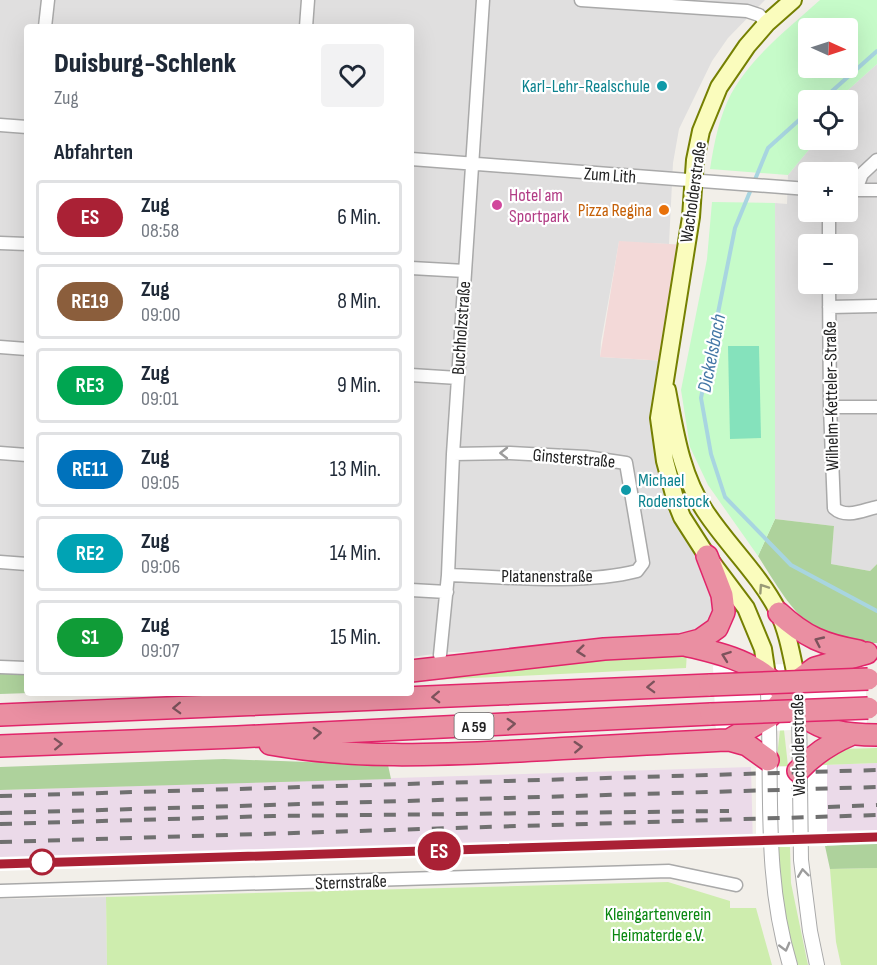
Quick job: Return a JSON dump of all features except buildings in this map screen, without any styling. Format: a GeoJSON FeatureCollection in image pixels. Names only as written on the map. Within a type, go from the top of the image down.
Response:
{"type":"FeatureCollection","features":[{"type":"Feature","properties":{"kind":"highway"},"geometry":{"type":"LineString","coordinates":[[414,670],[448,659],[681,645],[700,640],[713,633],[724,612],[722,594],[707,556]]}},
{"type":"Feature","properties":{"kind":"highway"},"geometry":{"type":"LineString","coordinates":[[779,613],[794,627],[817,641],[872,653]]}},
{"type":"Feature","properties":{"kind":"highway"},"geometry":{"type":"LineString","coordinates":[[681,645],[725,655],[791,688],[800,713],[831,729],[850,735],[877,735]]}},
{"type":"Feature","properties":{"kind":"highway"},"geometry":{"type":"LineString","coordinates":[[729,740],[770,716],[791,688],[824,664],[872,653]]}},
{"type":"Feature","properties":{"kind":"highway","name":"A 59"},"geometry":{"type":"LineString","coordinates":[[0,715],[873,679]]}},
{"type":"Feature","properties":{"kind":"highway","name":"A 59"},"geometry":{"type":"LineString","coordinates":[[236,705],[273,696]]}},
{"type":"Feature","properties":{"kind":"highway","name":"A 59"},"geometry":{"type":"LineString","coordinates":[[0,746],[873,708]]}},
{"type":"Feature","properties":{"kind":"highway"},"geometry":{"type":"LineString","coordinates":[[798,771],[813,755],[850,735]]}},
{"type":"Feature","properties":{"kind":"highway"},"geometry":{"type":"LineString","coordinates":[[237,737],[307,751],[373,756],[729,740],[747,745],[768,760]]}},
{"type":"Feature","properties":{"kind":"main road","name":"Wacholderstraße"},"geometry":{"type":"LineString","coordinates":[[767,676],[763,650],[755,625],[735,591],[707,556],[682,517],[669,481],[659,418],[691,217],[693,182],[701,131],[719,87],[747,46],[767,23],[793,0]]}},
{"type":"Feature","properties":{"kind":"main road","name":"Wacholderstraße"},"geometry":{"type":"LineString","coordinates":[[665,378],[678,449],[690,483],[705,511],[763,587],[779,613],[790,648],[791,688]]}},
{"type":"Feature","properties":{"kind":"street"},"geometry":{"type":"LineString","coordinates":[[45,24],[48,0]]}},
{"type":"Feature","properties":{"kind":"street"},"geometry":{"type":"LineString","coordinates":[[306,24],[308,0]]}},
{"type":"Feature","properties":{"kind":"street","name":"Buchholzstraße"},"geometry":{"type":"LineString","coordinates":[[448,659],[447,592],[453,454],[483,0]]}},
{"type":"Feature","properties":{"kind":"street"},"geometry":{"type":"LineString","coordinates":[[581,0],[747,11],[759,15],[767,23]]}},
{"type":"Feature","properties":{"kind":"street"},"geometry":{"type":"LineString","coordinates":[[0,125],[24,127]]}},
{"type":"Feature","properties":{"kind":"street","name":"Zum Lith"},"geometry":{"type":"LineString","coordinates":[[414,159],[738,186],[798,189]]}},
{"type":"Feature","properties":{"kind":"street"},"geometry":{"type":"LineString","coordinates":[[858,180],[877,160]]}},
{"type":"Feature","properties":{"kind":"street"},"geometry":{"type":"LineString","coordinates":[[858,190],[877,190]]}},
{"type":"Feature","properties":{"kind":"street"},"geometry":{"type":"LineString","coordinates":[[0,243],[24,244]]}},
{"type":"Feature","properties":{"kind":"street"},"geometry":{"type":"LineString","coordinates":[[414,268],[465,271]]}},
{"type":"Feature","properties":{"kind":"street","name":"Wilhelm-Ketteler-Straße"},"geometry":{"type":"LineString","coordinates":[[829,294],[834,508],[846,515],[877,507]]}},
{"type":"Feature","properties":{"kind":"street"},"geometry":{"type":"LineString","coordinates":[[829,307],[877,306]]}},
{"type":"Feature","properties":{"kind":"street"},"geometry":{"type":"LineString","coordinates":[[0,347],[24,349]]}},
{"type":"Feature","properties":{"kind":"street"},"geometry":{"type":"LineString","coordinates":[[414,375],[458,378]]}},
{"type":"Feature","properties":{"kind":"street"},"geometry":{"type":"LineString","coordinates":[[830,408],[877,406]]}},
{"type":"Feature","properties":{"kind":"street"},"geometry":{"type":"LineString","coordinates":[[0,453],[24,455]]}},
{"type":"Feature","properties":{"kind":"street","name":"Ginsterstraße"},"geometry":{"type":"LineString","coordinates":[[453,454],[510,453],[586,457],[626,464],[643,566]]}},
{"type":"Feature","properties":{"kind":"street"},"geometry":{"type":"LineString","coordinates":[[0,562],[24,564]]}},
{"type":"Feature","properties":{"kind":"street","name":"Platanenstraße"},"geometry":{"type":"LineString","coordinates":[[448,574],[536,578],[591,576],[632,572],[643,566]]}},
{"type":"Feature","properties":{"kind":"street"},"geometry":{"type":"LineString","coordinates":[[414,590],[447,592]]}},
{"type":"Feature","properties":{"kind":"street"},"geometry":{"type":"LineString","coordinates":[[0,667],[24,668]]}},
{"type":"Feature","properties":{"kind":"street","name":"Wacholderstraße"},"geometry":{"type":"LineString","coordinates":[[767,676],[770,716],[768,760],[770,848],[775,903],[790,965]]}},
{"type":"Feature","properties":{"kind":"street","name":"Wacholderstraße"},"geometry":{"type":"LineString","coordinates":[[800,713],[798,771],[801,860],[817,965]]}},
{"type":"Feature","properties":{"kind":"street","name":"Sternstraße"},"geometry":{"type":"LineString","coordinates":[[0,891],[669,871],[736,885]]}},
{"type":"Feature","properties":{"kind":"shaded area"},"geometry":{"type":"Polygon","coordinates":[[[0,0],[765,0],[728,38],[712,61],[679,129],[673,163],[669,244],[619,242],[601,342],[600,357],[666,361],[663,455],[724,599],[708,637],[577,642],[414,657],[414,24],[24,24],[24,663],[0,662],[0,0]]]}},
{"type":"Feature","properties":{"kind":"shaded area"},"geometry":{"type":"Polygon","coordinates":[[[877,64],[877,564],[870,571],[831,564],[834,526],[775,519],[775,203],[787,204],[788,175],[798,163],[798,222],[858,222],[858,162],[799,162],[809,150],[858,150],[858,90],[848,90],[877,64]]]}},
{"type":"Feature","properties":{"kind":"shaded area"},"geometry":{"type":"Polygon","coordinates":[[[619,241],[686,245],[667,361],[600,357],[619,241]]]}},
{"type":"Feature","properties":{"kind":"shaded area"},"geometry":{"type":"Polygon","coordinates":[[[877,763],[877,843],[825,846],[823,765],[877,763]]]}},
{"type":"Feature","properties":{"kind":"shaded area"},"geometry":{"type":"Polygon","coordinates":[[[751,767],[753,848],[0,869],[0,790],[751,767]]]}},
{"type":"Feature","properties":{"kind":"shaded area"},"geometry":{"type":"Polygon","coordinates":[[[106,897],[107,965],[0,965],[0,899],[106,897]]]}},
{"type":"Feature","properties":{"kind":"green space"},"geometry":{"type":"Polygon","coordinates":[[[820,0],[877,0],[877,64],[848,90],[798,90],[798,150],[809,150],[788,175],[710,169],[720,121],[731,94],[749,67],[798,20],[798,78],[858,78],[858,18],[800,18],[820,0]]]}},
{"type":"Feature","properties":{"kind":"green space"},"geometry":{"type":"Polygon","coordinates":[[[712,202],[775,203],[775,519],[758,556],[708,485],[690,447],[681,390],[707,259],[712,202]]]}},
{"type":"Feature","properties":{"kind":"green space"},"geometry":{"type":"Polygon","coordinates":[[[728,346],[759,346],[761,438],[730,439],[728,346]]]}},
{"type":"Feature","properties":{"kind":"green space"},"geometry":{"type":"Polygon","coordinates":[[[775,519],[834,526],[831,564],[870,571],[877,564],[877,643],[834,638],[804,620],[792,607],[758,556],[775,519]]]}},
{"type":"Feature","properties":{"kind":"green space"},"geometry":{"type":"Polygon","coordinates":[[[687,652],[686,668],[414,681],[515,664],[687,652]]]}},
{"type":"Feature","properties":{"kind":"green space"},"geometry":{"type":"Polygon","coordinates":[[[0,673],[24,675],[24,693],[0,694],[0,673]]]}},
{"type":"Feature","properties":{"kind":"green space"},"geometry":{"type":"Polygon","coordinates":[[[780,730],[784,730],[788,766],[776,766],[780,730]]]}},
{"type":"Feature","properties":{"kind":"green space"},"geometry":{"type":"Polygon","coordinates":[[[877,748],[877,763],[823,765],[824,761],[841,749],[877,748]]]}},
{"type":"Feature","properties":{"kind":"green space"},"geometry":{"type":"Polygon","coordinates":[[[224,759],[388,765],[391,779],[0,790],[0,767],[224,759]]]}},
{"type":"Feature","properties":{"kind":"green space"},"geometry":{"type":"Polygon","coordinates":[[[877,843],[877,868],[830,869],[825,846],[877,843]]]}},
{"type":"Feature","properties":{"kind":"green space"},"geometry":{"type":"Polygon","coordinates":[[[776,847],[790,847],[791,883],[808,965],[798,965],[793,951],[779,877],[776,847]]]}},
{"type":"Feature","properties":{"kind":"green space"},"geometry":{"type":"Polygon","coordinates":[[[877,868],[877,965],[841,965],[836,942],[830,869],[877,868]]]}},
{"type":"Feature","properties":{"kind":"green space","name":"Kleingartenverein Heimaterde e.V."},"geometry":{"type":"Polygon","coordinates":[[[668,882],[730,901],[730,908],[756,908],[772,965],[107,965],[106,897],[668,882]]]}},
{"type":"Feature","properties":{"kind":"pier"},"geometry":{"type":"Polygon","coordinates":[[[865,662],[867,727],[716,733],[713,666],[865,662]]]}},
{"type":"Feature","properties":{"kind":"pier"},"geometry":{"type":"Polygon","coordinates":[[[827,765],[827,846],[756,847],[756,768],[827,765]]]}},
{"type":"Feature","properties":{"kind":"waterway","name":"Dickelsbach"},"geometry":{"type":"LineString","coordinates":[[833,90],[877,51]]}},
{"type":"Feature","properties":{"kind":"waterway","name":"Dickelsbach"},"geometry":{"type":"LineString","coordinates":[[798,121],[768,148],[735,228],[701,398],[711,454],[725,497],[791,565],[877,611]]}},
{"type":"Feature","properties":{"kind":"railway"},"geometry":{"type":"LineString","coordinates":[[0,796],[877,770]]}},
{"type":"Feature","properties":{"kind":"railway"},"geometry":{"type":"LineString","coordinates":[[0,813],[877,787]]}},
{"type":"Feature","properties":{"kind":"railway"},"geometry":{"type":"LineString","coordinates":[[828,807],[877,805]]}},
{"type":"Feature","properties":{"kind":"railway"},"geometry":{"type":"LineString","coordinates":[[0,824],[273,816],[729,811]]}},
{"type":"Feature","properties":{"kind":"railway"},"geometry":{"type":"LineString","coordinates":[[0,842],[877,815]]}},
{"type":"Feature","properties":{"kind":"railway"},"geometry":{"type":"LineString","coordinates":[[0,864],[877,837]]}},
{"type":"Feature","properties":{"kind":"train","name":"ES"},"geometry":{"type":"LineString","coordinates":[[0,864],[877,837]]}},
{"type":"Feature","properties":{"kind":"place","name":"Karl-Lehr-Realschule"},"geometry":{"type":"Point","coordinates":[662,86]}},
{"type":"Feature","properties":{"kind":"place","name":"Hotel am Sportpark"},"geometry":{"type":"Point","coordinates":[497,205]}},
{"type":"Feature","properties":{"kind":"place","name":"Pizza Regina"},"geometry":{"type":"Point","coordinates":[664,210]}},
{"type":"Feature","properties":{"kind":"place","name":"Michael Rodenstock"},"geometry":{"type":"Point","coordinates":[626,490]}}]}
